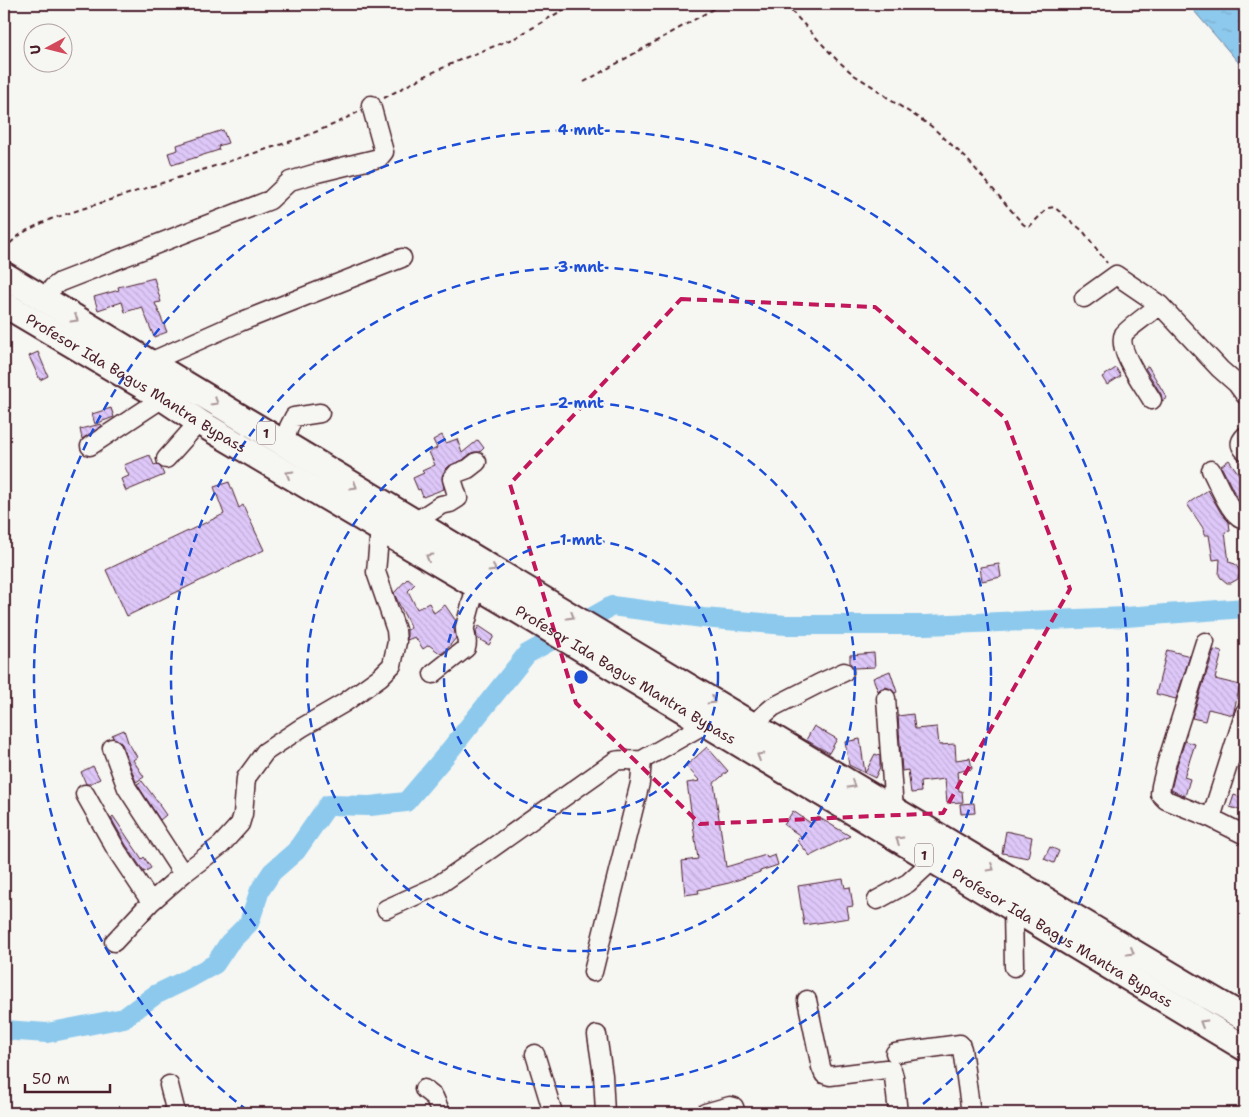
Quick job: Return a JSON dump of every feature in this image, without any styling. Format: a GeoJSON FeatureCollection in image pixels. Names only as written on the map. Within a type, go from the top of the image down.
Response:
{"type":"FeatureCollection","features":[{"type":"Feature","properties":{"kind":"highway","name":"Profesor Ida Bagus Mantra Bypass"},"geometry":{"type":"LineString","coordinates":[[4,275],[415,522],[523,600],[602,661],[1245,1048]]}},
{"type":"Feature","properties":{"kind":"highway","name":"Profesor Ida Bagus Mantra Bypass"},"geometry":{"type":"LineString","coordinates":[[4,304],[476,586],[523,600],[671,676],[1188,986],[1245,1018]]}},
{"type":"Feature","properties":{"kind":"street"},"geometry":{"type":"LineString","coordinates":[[44,300],[53,286],[60,282],[270,200],[290,181],[379,158],[384,152],[371,105]]}},
{"type":"Feature","properties":{"kind":"street"},"geometry":{"type":"LineString","coordinates":[[150,362],[240,322],[402,258]]}},
{"type":"Feature","properties":{"kind":"street"},"geometry":{"type":"LineString","coordinates":[[1084,298],[1116,275],[1160,305],[1220,369],[1237,384],[1245,395]]}},
{"type":"Feature","properties":{"kind":"street"},"geometry":{"type":"LineString","coordinates":[[1152,400],[1126,356],[1122,342],[1124,333],[1160,305]]}},
{"type":"Feature","properties":{"kind":"street"},"geometry":{"type":"LineString","coordinates":[[90,446],[163,398]]}},
{"type":"Feature","properties":{"kind":"street"},"geometry":{"type":"LineString","coordinates":[[284,444],[288,427],[294,418],[320,413]]}},
{"type":"Feature","properties":{"kind":"street"},"geometry":{"type":"LineString","coordinates":[[166,459],[199,422]]}},
{"type":"Feature","properties":{"kind":"street"},"geometry":{"type":"LineString","coordinates":[[1245,436],[1240,440],[1240,444],[1245,451]]}},
{"type":"Feature","properties":{"kind":"street"},"geometry":{"type":"LineString","coordinates":[[415,522],[441,505],[450,503],[458,498],[452,479],[457,472],[468,469],[477,462]]}},
{"type":"Feature","properties":{"kind":"street"},"geometry":{"type":"LineString","coordinates":[[1211,470],[1236,515],[1245,518]]}},
{"type":"Feature","properties":{"kind":"street"},"geometry":{"type":"LineString","coordinates":[[114,942],[151,902],[183,874],[221,846],[240,824],[244,814],[246,778],[265,752],[344,703],[380,677],[392,665],[397,642],[396,630],[376,572],[380,528]]}},
{"type":"Feature","properties":{"kind":"street"},"geometry":{"type":"LineString","coordinates":[[433,674],[466,648],[465,627],[476,586]]}},
{"type":"Feature","properties":{"kind":"street"},"geometry":{"type":"LineString","coordinates":[[1206,642],[1167,762],[1160,794],[1166,800],[1211,818],[1245,835]]}},
{"type":"Feature","properties":{"kind":"street"},"geometry":{"type":"LineString","coordinates":[[752,725],[774,707],[844,672]]}},
{"type":"Feature","properties":{"kind":"street"},"geometry":{"type":"LineString","coordinates":[[886,698],[894,810]]}},
{"type":"Feature","properties":{"kind":"street"},"geometry":{"type":"LineString","coordinates":[[1211,818],[1245,712]]}},
{"type":"Feature","properties":{"kind":"street"},"geometry":{"type":"LineString","coordinates":[[386,909],[437,886],[615,761],[642,760],[705,724]]}},
{"type":"Feature","properties":{"kind":"street"},"geometry":{"type":"LineString","coordinates":[[112,748],[127,788],[183,874]]}},
{"type":"Feature","properties":{"kind":"street"},"geometry":{"type":"LineString","coordinates":[[593,972],[640,782],[642,760]]}},
{"type":"Feature","properties":{"kind":"street"},"geometry":{"type":"LineString","coordinates":[[85,794],[117,851],[151,902]]}},
{"type":"Feature","properties":{"kind":"street"},"geometry":{"type":"LineString","coordinates":[[878,900],[908,882],[933,860]]}},
{"type":"Feature","properties":{"kind":"street"},"geometry":{"type":"LineString","coordinates":[[1013,908],[1014,967]]}},
{"type":"Feature","properties":{"kind":"street"},"geometry":{"type":"LineString","coordinates":[[807,1000],[824,1074],[830,1076],[886,1069],[894,1061],[960,1044],[971,1113]]}},
{"type":"Feature","properties":{"kind":"street"},"geometry":{"type":"LineString","coordinates":[[597,1035],[603,1075],[605,1113]]}},
{"type":"Feature","properties":{"kind":"street"},"geometry":{"type":"LineString","coordinates":[[535,1054],[553,1113]]}},
{"type":"Feature","properties":{"kind":"street"},"geometry":{"type":"LineString","coordinates":[[894,1061],[898,1113]]}},
{"type":"Feature","properties":{"kind":"street"},"geometry":{"type":"LineString","coordinates":[[169,1085],[176,1113]]}},
{"type":"Feature","properties":{"kind":"street"},"geometry":{"type":"LineString","coordinates":[[424,1089],[434,1097],[441,1113]]}},
{"type":"Feature","properties":{"kind":"street"},"geometry":{"type":"LineString","coordinates":[[705,1113],[730,1106],[734,1107],[736,1113]]}},
{"type":"Feature","properties":{"kind":"path"},"geometry":{"type":"LineString","coordinates":[[4,250],[16,236],[51,219],[301,138],[337,123],[425,76],[517,37],[574,4]]}},
{"type":"Feature","properties":{"kind":"path"},"geometry":{"type":"LineString","coordinates":[[584,82],[722,4]]}},
{"type":"Feature","properties":{"kind":"path"},"geometry":{"type":"LineString","coordinates":[[785,4],[836,59],[854,75],[931,126],[966,158],[1023,224],[1029,227],[1046,210],[1051,207],[1054,208],[1083,231],[1116,275]]}},
{"type":"Feature","properties":{"kind":"highlighted area"},"geometry":{"type":"Polygon","coordinates":[[[681,299],[875,307],[1005,418],[1070,589],[943,813],[700,824],[576,703],[510,484],[681,299]]]}},
{"type":"Feature","properties":{"kind":"water"},"geometry":{"type":"Polygon","coordinates":[[[1188,4],[1245,4],[1245,70],[1188,4]]]}},
{"type":"Feature","properties":{"kind":"building"},"geometry":{"type":"Polygon","coordinates":[[[223,130],[228,143],[218,146],[219,150],[172,165],[168,153],[178,150],[177,145],[223,130]]]}},
{"type":"Feature","properties":{"kind":"building"},"geometry":{"type":"Polygon","coordinates":[[[154,278],[161,302],[155,303],[167,332],[154,337],[142,307],[125,312],[122,302],[98,310],[94,297],[119,290],[118,287],[154,278]]]}},
{"type":"Feature","properties":{"kind":"building"},"geometry":{"type":"Polygon","coordinates":[[[38,352],[48,376],[40,380],[29,356],[38,352]]]}},
{"type":"Feature","properties":{"kind":"building"},"geometry":{"type":"Polygon","coordinates":[[[1148,366],[1167,398],[1162,401],[1161,394],[1145,368],[1148,366]]]}},
{"type":"Feature","properties":{"kind":"building"},"geometry":{"type":"Polygon","coordinates":[[[1116,368],[1121,376],[1107,385],[1102,377],[1116,368]]]}},
{"type":"Feature","properties":{"kind":"building"},"geometry":{"type":"Polygon","coordinates":[[[111,408],[114,417],[95,424],[92,414],[111,408]]]}},
{"type":"Feature","properties":{"kind":"building"},"geometry":{"type":"Polygon","coordinates":[[[101,424],[102,426],[82,439],[80,429],[101,424]]]}},
{"type":"Feature","properties":{"kind":"building"},"geometry":{"type":"Polygon","coordinates":[[[442,435],[446,443],[457,439],[462,453],[478,440],[484,448],[480,452],[471,453],[463,460],[449,466],[442,476],[444,489],[423,497],[413,478],[435,465],[429,452],[437,448],[433,440],[442,435]]]}},
{"type":"Feature","properties":{"kind":"building"},"geometry":{"type":"Polygon","coordinates":[[[150,455],[154,465],[157,464],[161,468],[164,475],[126,491],[121,479],[129,476],[124,465],[150,455]]]}},
{"type":"Feature","properties":{"kind":"building"},"geometry":{"type":"Polygon","coordinates":[[[1229,460],[1245,483],[1245,507],[1236,496],[1221,466],[1229,460]]]}},
{"type":"Feature","properties":{"kind":"building"},"geometry":{"type":"Polygon","coordinates":[[[229,482],[239,508],[243,505],[264,550],[127,616],[106,570],[224,514],[214,487],[229,482]]]}},
{"type":"Feature","properties":{"kind":"building"},"geometry":{"type":"Polygon","coordinates":[[[1208,490],[1221,513],[1229,522],[1230,531],[1225,532],[1229,562],[1235,564],[1240,571],[1238,579],[1231,583],[1227,583],[1219,575],[1220,559],[1213,560],[1209,535],[1204,535],[1203,528],[1187,504],[1208,490]]]}},
{"type":"Feature","properties":{"kind":"building"},"geometry":{"type":"Polygon","coordinates":[[[999,564],[1001,577],[982,581],[980,567],[999,564]]]}},
{"type":"Feature","properties":{"kind":"building"},"geometry":{"type":"Polygon","coordinates":[[[408,578],[415,584],[408,591],[417,609],[429,603],[434,613],[445,605],[456,621],[454,629],[456,638],[441,654],[429,645],[423,649],[415,637],[407,640],[407,630],[411,628],[394,593],[408,578]]]}},
{"type":"Feature","properties":{"kind":"building"},"geometry":{"type":"Polygon","coordinates":[[[479,626],[494,636],[489,645],[477,638],[476,631],[479,626]]]}},
{"type":"Feature","properties":{"kind":"building"},"geometry":{"type":"Polygon","coordinates":[[[1167,650],[1190,656],[1176,699],[1156,694],[1167,650]]]}},
{"type":"Feature","properties":{"kind":"building"},"geometry":{"type":"Polygon","coordinates":[[[1214,650],[1222,652],[1215,679],[1240,685],[1233,715],[1208,709],[1205,721],[1192,718],[1214,650]]]}},
{"type":"Feature","properties":{"kind":"building"},"geometry":{"type":"Polygon","coordinates":[[[874,653],[875,667],[854,668],[850,663],[850,655],[874,653]]]}},
{"type":"Feature","properties":{"kind":"building"},"geometry":{"type":"Polygon","coordinates":[[[890,671],[897,692],[895,693],[886,687],[878,691],[873,678],[890,671]]]}},
{"type":"Feature","properties":{"kind":"building"},"geometry":{"type":"Polygon","coordinates":[[[913,714],[915,729],[937,727],[939,745],[955,744],[956,760],[970,758],[972,769],[957,772],[959,791],[962,791],[963,802],[947,803],[945,779],[920,782],[921,792],[911,793],[908,770],[902,771],[898,716],[913,714]]]}},
{"type":"Feature","properties":{"kind":"building"},"geometry":{"type":"Polygon","coordinates":[[[814,726],[837,739],[829,753],[806,740],[814,726]]]}},
{"type":"Feature","properties":{"kind":"building"},"geometry":{"type":"Polygon","coordinates":[[[124,730],[128,742],[137,757],[133,760],[144,777],[136,782],[122,744],[113,738],[112,735],[124,730]]]}},
{"type":"Feature","properties":{"kind":"building"},"geometry":{"type":"Polygon","coordinates":[[[860,739],[865,773],[849,765],[845,742],[860,739]]]}},
{"type":"Feature","properties":{"kind":"building"},"geometry":{"type":"Polygon","coordinates":[[[1185,741],[1195,744],[1184,777],[1190,779],[1185,796],[1171,790],[1185,741]]]}},
{"type":"Feature","properties":{"kind":"building"},"geometry":{"type":"Polygon","coordinates":[[[707,747],[728,771],[714,783],[726,867],[766,855],[767,858],[775,855],[778,865],[729,883],[698,890],[699,893],[685,895],[682,861],[698,859],[687,783],[700,781],[686,766],[707,747]]]}},
{"type":"Feature","properties":{"kind":"building"},"geometry":{"type":"Polygon","coordinates":[[[875,754],[880,756],[880,767],[875,778],[865,773],[875,754]]]}},
{"type":"Feature","properties":{"kind":"building"},"geometry":{"type":"Polygon","coordinates":[[[93,766],[100,779],[86,784],[81,772],[93,766]]]}},
{"type":"Feature","properties":{"kind":"building"},"geometry":{"type":"Polygon","coordinates":[[[142,781],[166,815],[160,820],[137,784],[142,781]]]}},
{"type":"Feature","properties":{"kind":"building"},"geometry":{"type":"Polygon","coordinates":[[[1234,795],[1245,799],[1245,812],[1230,807],[1234,795]]]}},
{"type":"Feature","properties":{"kind":"building"},"geometry":{"type":"Polygon","coordinates":[[[974,803],[975,813],[961,814],[960,804],[974,803]]]}},
{"type":"Feature","properties":{"kind":"building"},"geometry":{"type":"Polygon","coordinates":[[[793,811],[812,824],[818,817],[850,836],[810,856],[797,840],[801,836],[784,825],[793,811]]]}},
{"type":"Feature","properties":{"kind":"building"},"geometry":{"type":"Polygon","coordinates":[[[113,816],[142,859],[144,857],[151,868],[144,872],[111,818],[113,816]]]}},
{"type":"Feature","properties":{"kind":"building"},"geometry":{"type":"Polygon","coordinates":[[[1006,831],[1032,837],[1028,858],[1002,853],[1006,831]]]}},
{"type":"Feature","properties":{"kind":"building"},"geometry":{"type":"Polygon","coordinates":[[[1050,847],[1059,851],[1054,863],[1044,859],[1050,847]]]}},
{"type":"Feature","properties":{"kind":"building"},"geometry":{"type":"Polygon","coordinates":[[[843,879],[845,888],[850,887],[853,906],[847,907],[849,918],[804,925],[798,886],[843,879]]]}},
{"type":"Feature","properties":{"kind":"waterway"},"geometry":{"type":"LineString","coordinates":[[4,1030],[47,1033],[124,1018],[155,995],[215,964],[229,943],[249,923],[260,890],[272,872],[296,851],[328,805],[370,806],[406,802],[527,654],[612,606],[703,618],[786,625],[926,625],[1126,617],[1245,608]]}}]}
